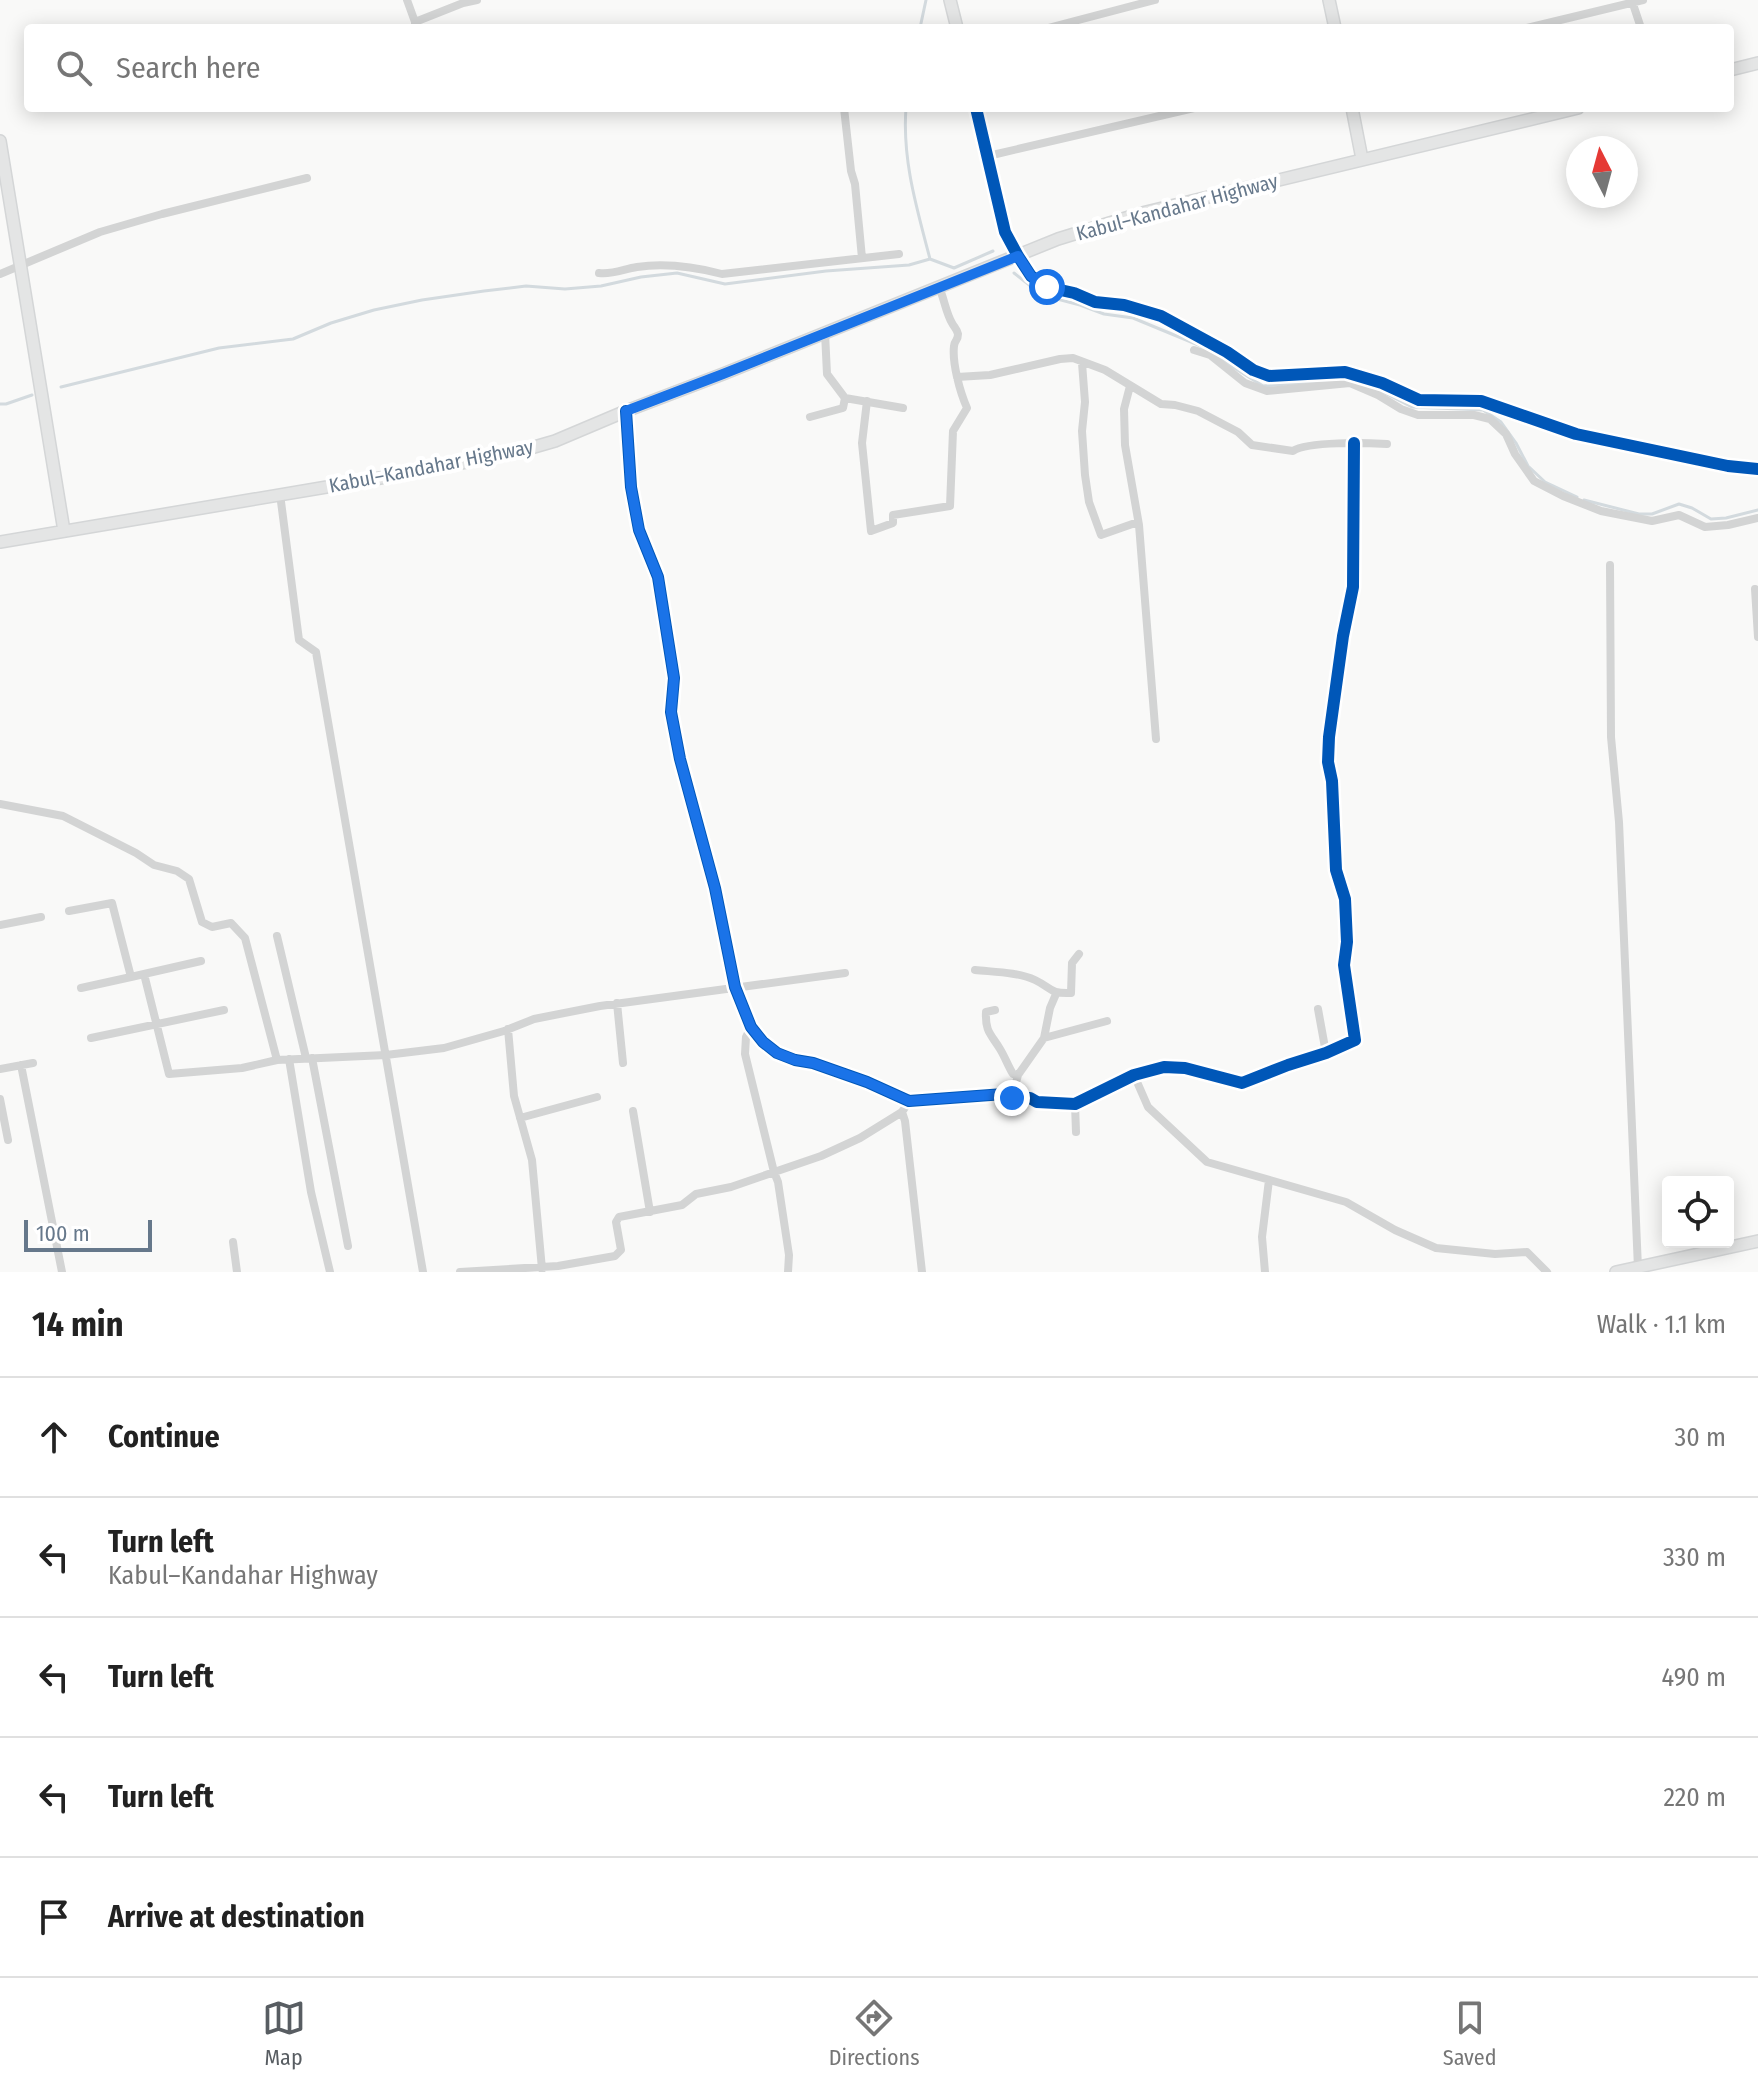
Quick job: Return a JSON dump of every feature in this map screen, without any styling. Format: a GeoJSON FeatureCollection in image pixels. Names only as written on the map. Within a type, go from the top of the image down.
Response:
{"type":"FeatureCollection","features":[{"type":"Feature","properties":{"kind":"main road"},"geometry":{"type":"LineString","coordinates":[[950,0],[956,24]]}},
{"type":"Feature","properties":{"kind":"main road"},"geometry":{"type":"LineString","coordinates":[[1329,0],[1334,24]]}},
{"type":"Feature","properties":{"kind":"main road"},"geometry":{"type":"LineString","coordinates":[[1734,69],[1758,63]]}},
{"type":"Feature","properties":{"kind":"main road"},"geometry":{"type":"LineString","coordinates":[[977,112],[1005,232],[1018,256]]}},
{"type":"Feature","properties":{"kind":"main road"},"geometry":{"type":"LineString","coordinates":[[1353,112],[1362,159]]}},
{"type":"Feature","properties":{"kind":"main road","name":"Kabul–Kandahar Highway"},"geometry":{"type":"LineString","coordinates":[[0,542],[510,454],[555,441],[1058,239],[1142,213],[1561,112]]}},
{"type":"Feature","properties":{"kind":"main road"},"geometry":{"type":"LineString","coordinates":[[0,141],[64,531]]}},
{"type":"Feature","properties":{"kind":"main road"},"geometry":{"type":"LineString","coordinates":[[1616,1272],[1758,1241]]}},
{"type":"Feature","properties":{"kind":"street"},"geometry":{"type":"LineString","coordinates":[[407,0],[415,24]]}},
{"type":"Feature","properties":{"kind":"street"},"geometry":{"type":"LineString","coordinates":[[417,24],[463,3],[477,0]]}},
{"type":"Feature","properties":{"kind":"street"},"geometry":{"type":"LineString","coordinates":[[1063,24],[1155,0]]}},
{"type":"Feature","properties":{"kind":"street"},"geometry":{"type":"LineString","coordinates":[[1543,24],[1643,0]]}},
{"type":"Feature","properties":{"kind":"street"},"geometry":{"type":"LineString","coordinates":[[1632,1],[1640,24]]}},
{"type":"Feature","properties":{"kind":"street"},"geometry":{"type":"LineString","coordinates":[[844,112],[862,258]]}},
{"type":"Feature","properties":{"kind":"street"},"geometry":{"type":"LineString","coordinates":[[988,156],[1177,112]]}},
{"type":"Feature","properties":{"kind":"street"},"geometry":{"type":"LineString","coordinates":[[0,274],[111,229],[307,178]]}},
{"type":"Feature","properties":{"kind":"street"},"geometry":{"type":"LineString","coordinates":[[599,273],[654,266],[704,269],[722,274],[899,254]]}},
{"type":"Feature","properties":{"kind":"street"},"geometry":{"type":"LineString","coordinates":[[1018,256],[1031,276],[1047,287],[1095,302],[1124,305],[1161,316],[1199,335],[1264,375],[1345,372],[1351,379],[1401,409],[1418,415],[1474,415],[1490,419],[1506,434],[1515,454],[1534,481],[1601,511],[1652,521],[1679,515],[1705,527],[1758,518]]}},
{"type":"Feature","properties":{"kind":"street"},"geometry":{"type":"LineString","coordinates":[[867,401],[862,443],[871,531],[893,523],[893,515],[950,506],[953,431],[967,408],[957,377],[954,345],[957,330],[950,320],[939,287]]}},
{"type":"Feature","properties":{"kind":"street"},"geometry":{"type":"LineString","coordinates":[[825,333],[827,374],[845,398],[903,408]]}},
{"type":"Feature","properties":{"kind":"street"},"geometry":{"type":"LineString","coordinates":[[1194,350],[1210,355],[1245,383],[1265,390],[1351,379],[1382,383],[1419,400],[1481,401],[1576,434],[1728,466],[1758,469]]}},
{"type":"Feature","properties":{"kind":"street"},"geometry":{"type":"LineString","coordinates":[[957,377],[990,375],[1073,358],[1105,370],[1161,404],[1198,411],[1238,432],[1252,445],[1293,451],[1301,445],[1387,444]]}},
{"type":"Feature","properties":{"kind":"street"},"geometry":{"type":"LineString","coordinates":[[1082,363],[1085,402],[1082,431],[1089,502],[1101,535],[1138,522]]}},
{"type":"Feature","properties":{"kind":"street"},"geometry":{"type":"LineString","coordinates":[[1264,375],[1265,390]]}},
{"type":"Feature","properties":{"kind":"street"},"geometry":{"type":"LineString","coordinates":[[1130,386],[1124,409],[1125,445],[1138,522],[1156,739]]}},
{"type":"Feature","properties":{"kind":"street"},"geometry":{"type":"LineString","coordinates":[[810,417],[843,408],[845,398]]}},
{"type":"Feature","properties":{"kind":"street"},"geometry":{"type":"LineString","coordinates":[[626,411],[631,487],[639,530],[658,577],[674,678],[671,712],[680,759],[715,888],[735,987],[751,1027],[777,1053],[853,1077],[909,1101],[1004,1094],[1037,1102],[1075,1104],[1134,1075],[1164,1067],[1185,1068],[1242,1083],[1355,1040],[1344,965],[1347,942],[1345,899],[1336,870],[1332,781],[1328,762],[1336,687],[1353,587],[1354,443]]}},
{"type":"Feature","properties":{"kind":"street"},"geometry":{"type":"LineString","coordinates":[[280,494],[299,640],[316,652],[423,1272]]}},
{"type":"Feature","properties":{"kind":"street"},"geometry":{"type":"LineString","coordinates":[[1610,565],[1611,737],[1619,822],[1638,1268]]}},
{"type":"Feature","properties":{"kind":"street"},"geometry":{"type":"LineString","coordinates":[[1755,589],[1758,637]]}},
{"type":"Feature","properties":{"kind":"street"},"geometry":{"type":"LineString","coordinates":[[0,804],[63,816],[154,865],[177,871],[189,879],[202,922],[212,927],[231,923],[245,938],[277,1060]]}},
{"type":"Feature","properties":{"kind":"street"},"geometry":{"type":"LineString","coordinates":[[69,911],[112,903],[131,977]]}},
{"type":"Feature","properties":{"kind":"street"},"geometry":{"type":"LineString","coordinates":[[0,925],[41,917]]}},
{"type":"Feature","properties":{"kind":"street"},"geometry":{"type":"LineString","coordinates":[[277,936],[309,1058],[348,1246]]}},
{"type":"Feature","properties":{"kind":"street"},"geometry":{"type":"LineString","coordinates":[[975,970],[1034,979],[1056,994],[1071,993],[1072,963],[1079,954]]}},
{"type":"Feature","properties":{"kind":"street"},"geometry":{"type":"LineString","coordinates":[[81,988],[201,961]]}},
{"type":"Feature","properties":{"kind":"street"},"geometry":{"type":"LineString","coordinates":[[144,974],[169,1074],[242,1068],[277,1060],[386,1055],[444,1048],[534,1019],[617,1003],[845,973]]}},
{"type":"Feature","properties":{"kind":"street"},"geometry":{"type":"LineString","coordinates":[[1012,1098],[1018,1075],[1044,1038],[1056,994]]}},
{"type":"Feature","properties":{"kind":"street"},"geometry":{"type":"LineString","coordinates":[[617,1003],[623,1063]]}},
{"type":"Feature","properties":{"kind":"street"},"geometry":{"type":"LineString","coordinates":[[1318,1009],[1326,1053]]}},
{"type":"Feature","properties":{"kind":"street"},"geometry":{"type":"LineString","coordinates":[[91,1038],[224,1010]]}},
{"type":"Feature","properties":{"kind":"street"},"geometry":{"type":"LineString","coordinates":[[995,1010],[986,1012],[988,1033],[1001,1050],[1010,1070],[1018,1075]]}},
{"type":"Feature","properties":{"kind":"street"},"geometry":{"type":"LineString","coordinates":[[1044,1038],[1107,1021]]}},
{"type":"Feature","properties":{"kind":"street"},"geometry":{"type":"LineString","coordinates":[[751,1027],[746,1037],[745,1054],[778,1182],[789,1255],[788,1272]]}},
{"type":"Feature","properties":{"kind":"street"},"geometry":{"type":"LineString","coordinates":[[508,1029],[514,1096],[532,1160],[542,1270]]}},
{"type":"Feature","properties":{"kind":"street"},"geometry":{"type":"LineString","coordinates":[[289,1059],[311,1192],[330,1272]]}},
{"type":"Feature","properties":{"kind":"street"},"geometry":{"type":"LineString","coordinates":[[0,1069],[33,1063]]}},
{"type":"Feature","properties":{"kind":"street"},"geometry":{"type":"LineString","coordinates":[[21,1065],[62,1272]]}},
{"type":"Feature","properties":{"kind":"street"},"geometry":{"type":"LineString","coordinates":[[1134,1075],[1148,1107],[1207,1162],[1346,1202],[1395,1230],[1436,1248],[1495,1254],[1527,1252],[1547,1272]]}},
{"type":"Feature","properties":{"kind":"street"},"geometry":{"type":"LineString","coordinates":[[520,1118],[597,1097]]}},
{"type":"Feature","properties":{"kind":"street"},"geometry":{"type":"LineString","coordinates":[[0,1099],[8,1140]]}},
{"type":"Feature","properties":{"kind":"street"},"geometry":{"type":"LineString","coordinates":[[460,1272],[542,1270],[619,1254],[617,1219],[682,1205],[696,1194],[731,1187],[821,1156],[860,1138],[902,1112],[909,1101]]}},
{"type":"Feature","properties":{"kind":"street"},"geometry":{"type":"LineString","coordinates":[[1075,1104],[1076,1132]]}},
{"type":"Feature","properties":{"kind":"street"},"geometry":{"type":"LineString","coordinates":[[633,1111],[650,1212]]}},
{"type":"Feature","properties":{"kind":"street"},"geometry":{"type":"LineString","coordinates":[[902,1112],[922,1272]]}},
{"type":"Feature","properties":{"kind":"street"},"geometry":{"type":"LineString","coordinates":[[1265,1272],[1262,1237],[1269,1180]]}},
{"type":"Feature","properties":{"kind":"street"},"geometry":{"type":"LineString","coordinates":[[233,1242],[237,1272]]}},
{"type":"Feature","properties":{"kind":"waterway"},"geometry":{"type":"LineString","coordinates":[[921,24],[926,0]]}},
{"type":"Feature","properties":{"kind":"waterway"},"geometry":{"type":"LineString","coordinates":[[906,112],[908,165],[930,259]]}},
{"type":"Feature","properties":{"kind":"waterway"},"geometry":{"type":"LineString","coordinates":[[61,387],[219,348],[293,339],[331,323],[422,300],[526,286],[565,289],[601,286],[677,273],[725,284],[826,271],[909,265],[930,259],[954,268],[993,251]]}},
{"type":"Feature","properties":{"kind":"waterway"},"geometry":{"type":"LineString","coordinates":[[1014,273],[1042,295],[1104,314],[1133,318],[1208,349],[1263,386],[1350,379],[1412,407],[1483,410],[1501,422],[1528,466],[1545,482],[1577,497]]}},
{"type":"Feature","properties":{"kind":"waterway"},"geometry":{"type":"LineString","coordinates":[[0,404],[32,395]]}},
{"type":"Feature","properties":{"kind":"waterway"},"geometry":{"type":"LineString","coordinates":[[1584,500],[1639,514],[1652,514],[1679,504],[1711,519],[1758,510]]}},
{"type":"Feature","properties":{"kind":"cycle path"},"geometry":{"type":"LineString","coordinates":[[977,112],[1005,232],[1031,276],[1047,287],[1095,302],[1124,305],[1161,316],[1253,370],[1269,376],[1345,372],[1382,383],[1419,400],[1481,401],[1576,434],[1728,466],[1758,469]]}},
{"type":"Feature","properties":{"kind":"cycle path"},"geometry":{"type":"LineString","coordinates":[[626,411],[631,487],[639,530],[658,577],[674,678],[671,712],[680,759],[715,888],[735,987],[751,1027],[777,1053],[867,1082],[909,1101],[1004,1094],[1037,1102],[1075,1104],[1134,1075],[1164,1067],[1185,1068],[1242,1083],[1355,1040],[1344,965],[1347,942],[1345,899],[1336,870],[1332,781],[1328,762],[1343,636],[1353,587],[1354,443]]}},
{"type":"Feature","properties":{"kind":"route"},"geometry":{"type":"LineString","coordinates":[[1012,1098],[1004,1094],[909,1101],[867,1082],[777,1053],[751,1027],[735,987],[715,888],[680,759],[671,712],[674,678],[658,577],[639,530],[631,487],[626,411],[1018,256],[1031,276],[1047,287]]}}]}
